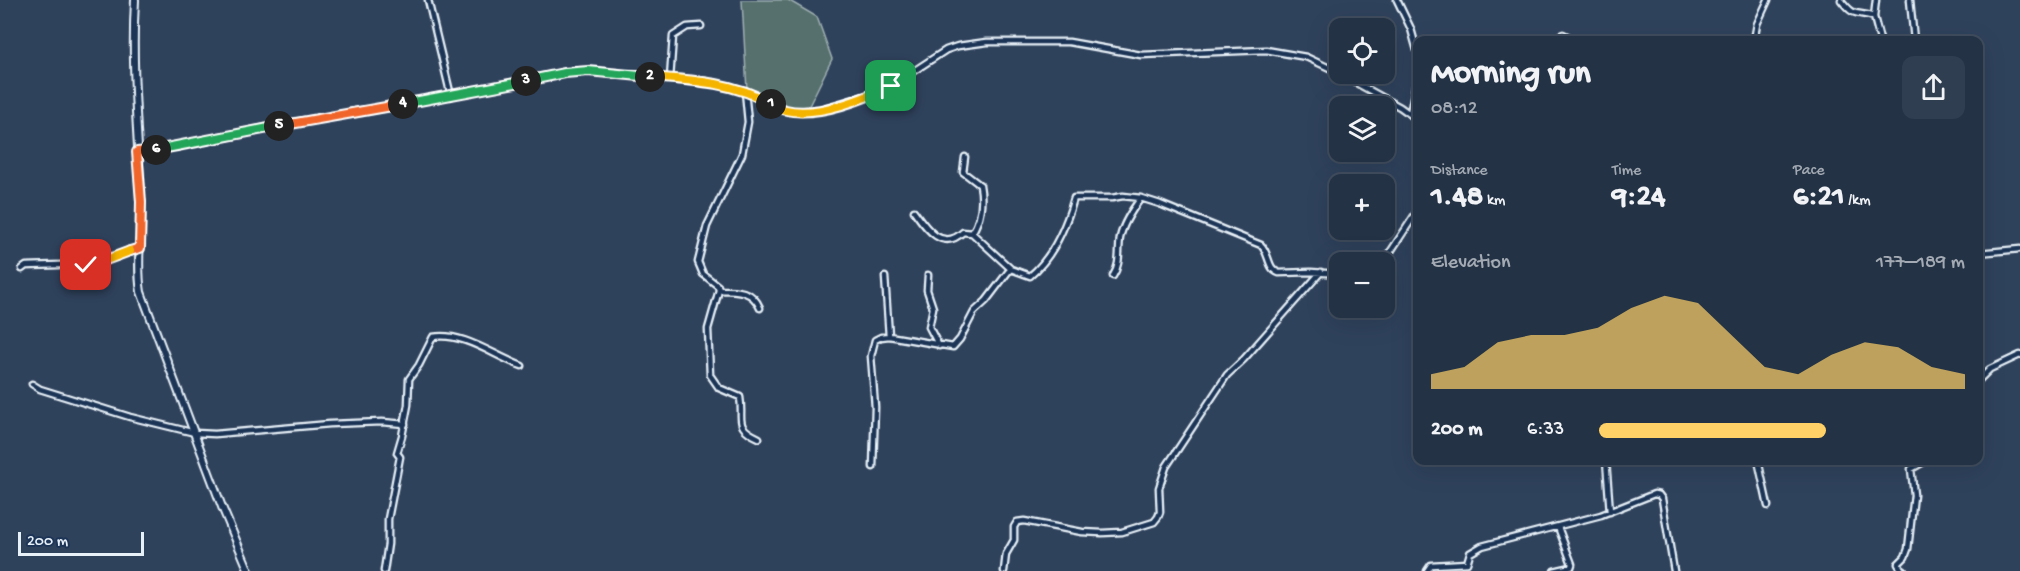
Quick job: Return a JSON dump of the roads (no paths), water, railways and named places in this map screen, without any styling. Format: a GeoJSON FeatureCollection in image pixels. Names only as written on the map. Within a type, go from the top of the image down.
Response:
{"type":"FeatureCollection","features":[{"type":"Feature","properties":{"kind":"street"},"geometry":{"type":"LineString","coordinates":[[135,0],[134,70],[141,202],[138,267],[141,292],[222,507],[249,571]]}},
{"type":"Feature","properties":{"kind":"street"},"geometry":{"type":"LineString","coordinates":[[428,0],[451,96]]}},
{"type":"Feature","properties":{"kind":"street"},"geometry":{"type":"LineString","coordinates":[[1397,0],[1413,36]]}},
{"type":"Feature","properties":{"kind":"street"},"geometry":{"type":"LineString","coordinates":[[1754,36],[1756,24],[1768,0]]}},
{"type":"Feature","properties":{"kind":"street"},"geometry":{"type":"LineString","coordinates":[[1841,0],[1851,12],[1874,17]]}},
{"type":"Feature","properties":{"kind":"street"},"geometry":{"type":"LineString","coordinates":[[1875,0],[1874,17],[1879,36]]}},
{"type":"Feature","properties":{"kind":"street"},"geometry":{"type":"LineString","coordinates":[[1910,0],[1914,36]]}},
{"type":"Feature","properties":{"kind":"street"},"geometry":{"type":"LineString","coordinates":[[670,79],[673,36],[687,27],[701,26]]}},
{"type":"Feature","properties":{"kind":"street"},"geometry":{"type":"LineString","coordinates":[[137,152],[177,147],[280,125],[451,96],[575,71],[598,71],[721,85],[745,91],[783,110],[801,112],[817,110],[875,93],[891,86],[946,50],[987,42],[1022,40],[1087,44],[1141,55],[1266,50],[1306,57],[1329,68]]}},
{"type":"Feature","properties":{"kind":"street"},"geometry":{"type":"LineString","coordinates":[[1359,84],[1413,116]]}},
{"type":"Feature","properties":{"kind":"street"},"geometry":{"type":"LineString","coordinates":[[745,91],[748,122],[742,154],[707,226],[698,262],[703,274],[715,283],[719,290],[708,329],[710,375],[719,388],[740,397],[742,426],[759,438]]}},
{"type":"Feature","properties":{"kind":"street"},"geometry":{"type":"LineString","coordinates":[[1410,114],[1413,98]]}},
{"type":"Feature","properties":{"kind":"street"},"geometry":{"type":"LineString","coordinates":[[965,157],[963,172],[980,185],[982,201],[972,233]]}},
{"type":"Feature","properties":{"kind":"street"},"geometry":{"type":"LineString","coordinates":[[914,212],[938,238],[953,239],[963,232],[972,233],[1011,269],[1030,276],[1043,265],[1066,226],[1074,198],[1123,196],[1141,198],[1261,245],[1267,253],[1274,272],[1284,274],[1329,273]]}},
{"type":"Feature","properties":{"kind":"street"},"geometry":{"type":"LineString","coordinates":[[1113,276],[1119,263],[1120,235],[1141,198]]}},
{"type":"Feature","properties":{"kind":"street"},"geometry":{"type":"LineString","coordinates":[[1390,252],[1413,218]]}},
{"type":"Feature","properties":{"kind":"street"},"geometry":{"type":"LineString","coordinates":[[22,269],[26,266],[92,264],[140,248]]}},
{"type":"Feature","properties":{"kind":"street"},"geometry":{"type":"LineString","coordinates":[[1983,253],[2020,249]]}},
{"type":"Feature","properties":{"kind":"street"},"geometry":{"type":"LineString","coordinates":[[873,467],[875,407],[872,348],[875,340],[889,336],[939,346],[956,345],[974,312],[986,301],[1011,269]]}},
{"type":"Feature","properties":{"kind":"street"},"geometry":{"type":"LineString","coordinates":[[1004,571],[1006,554],[1014,540],[1017,522],[1024,521],[1082,532],[1113,533],[1154,522],[1160,512],[1159,488],[1166,467],[1227,375],[1240,364],[1321,272]]}},
{"type":"Feature","properties":{"kind":"street"},"geometry":{"type":"LineString","coordinates":[[928,275],[927,290],[933,308],[929,327],[939,346]]}},
{"type":"Feature","properties":{"kind":"street"},"geometry":{"type":"LineString","coordinates":[[885,277],[889,336]]}},
{"type":"Feature","properties":{"kind":"street"},"geometry":{"type":"LineString","coordinates":[[719,290],[746,292],[753,296],[760,308]]}},
{"type":"Feature","properties":{"kind":"street"},"geometry":{"type":"LineString","coordinates":[[384,571],[388,544],[388,519],[400,457],[397,449],[405,424],[409,379],[433,337],[448,336],[461,339],[522,366]]}},
{"type":"Feature","properties":{"kind":"street"},"geometry":{"type":"LineString","coordinates":[[1983,376],[1990,369],[2020,355]]}},
{"type":"Feature","properties":{"kind":"street"},"geometry":{"type":"LineString","coordinates":[[33,384],[40,389],[129,417],[195,433],[215,434],[330,424],[382,422],[405,424]]}},
{"type":"Feature","properties":{"kind":"street"},"geometry":{"type":"LineString","coordinates":[[1606,465],[1610,512]]}},
{"type":"Feature","properties":{"kind":"street"},"geometry":{"type":"LineString","coordinates":[[1759,465],[1768,506]]}},
{"type":"Feature","properties":{"kind":"street"},"geometry":{"type":"LineString","coordinates":[[1904,571],[1898,564],[1905,557],[1908,549],[1914,495],[1911,469],[1918,465]]}},
{"type":"Feature","properties":{"kind":"street"},"geometry":{"type":"LineString","coordinates":[[1427,571],[1431,565],[1467,563],[1470,553],[1482,546],[1558,527],[1610,512],[1650,495],[1659,495],[1665,513],[1674,571]]}},
{"type":"Feature","properties":{"kind":"street"},"geometry":{"type":"LineString","coordinates":[[1554,571],[1571,567],[1572,564],[1558,527]]}}]}
